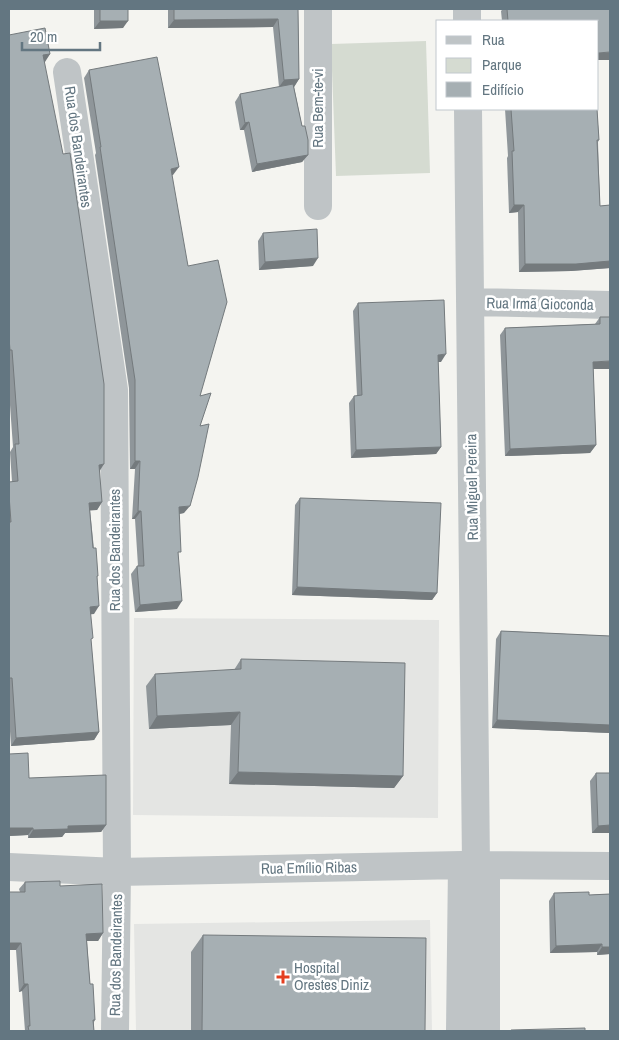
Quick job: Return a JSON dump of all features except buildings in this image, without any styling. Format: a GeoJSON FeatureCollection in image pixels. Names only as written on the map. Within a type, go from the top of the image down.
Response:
{"type":"FeatureCollection","features":[{"type":"Feature","properties":{"kind":"street","name":"Rua Bem-te-vi"},"geometry":{"type":"LineString","coordinates":[[318,9],[318,206]]}},
{"type":"Feature","properties":{"kind":"street","name":"Rua dos Bandeirantes"},"geometry":{"type":"LineString","coordinates":[[67,72],[114,390],[118,872],[115,1031]]}},
{"type":"Feature","properties":{"kind":"street","name":"Rua Miguel Pereira"},"geometry":{"type":"LineString","coordinates":[[468,110],[474,865],[473,1027]]}},
{"type":"Feature","properties":{"kind":"street","name":"Rua Irmã Gioconda"},"geometry":{"type":"LineString","coordinates":[[470,302],[610,305]]}},
{"type":"Feature","properties":{"kind":"street","name":"Rua Emílio Ribas"},"geometry":{"type":"LineString","coordinates":[[9,867],[118,872],[474,865],[610,866]]}},
{"type":"Feature","properties":{"kind":"shaded area"},"geometry":{"type":"Polygon","coordinates":[[[134,618],[439,620],[438,818],[133,815],[134,618]]]}},
{"type":"Feature","properties":{"kind":"shaded area","name":"Hospital Orestes Diniz"},"geometry":{"type":"Polygon","coordinates":[[[430,920],[432,1031],[136,1031],[134,924],[430,920]]]}},
{"type":"Feature","properties":{"kind":"green space"},"geometry":{"type":"Polygon","coordinates":[[[426,41],[430,173],[336,176],[331,44],[426,41]]]}},
{"type":"Feature","properties":{"kind":"place","name":"Hospital Orestes Diniz"},"geometry":{"type":"Point","coordinates":[283,977]}}]}
